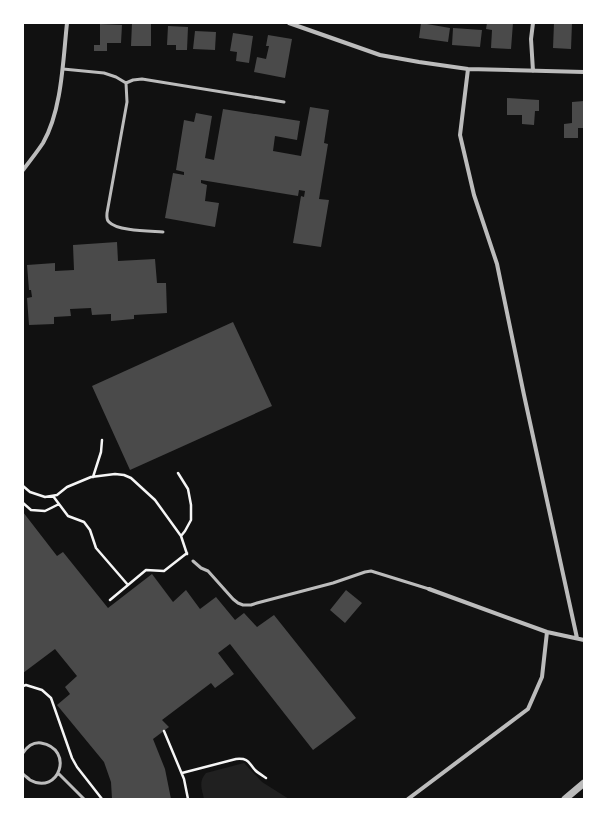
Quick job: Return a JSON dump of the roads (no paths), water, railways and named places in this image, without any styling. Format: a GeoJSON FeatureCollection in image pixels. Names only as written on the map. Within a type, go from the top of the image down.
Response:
{"type":"FeatureCollection","features":[{"type":"Feature","properties":{"kind":"street"},"geometry":{"type":"LineString","coordinates":[[23,170],[43,143],[53,121],[63,69],[67,23]]}},
{"type":"Feature","properties":{"kind":"street"},"geometry":{"type":"LineString","coordinates":[[289,23],[380,55],[468,69],[584,72]]}},
{"type":"Feature","properties":{"kind":"street"},"geometry":{"type":"LineString","coordinates":[[533,23],[531,39],[533,71]]}},
{"type":"Feature","properties":{"kind":"street"},"geometry":{"type":"LineString","coordinates":[[468,69],[460,135],[474,195],[497,264],[524,395],[578,638]]}},
{"type":"Feature","properties":{"kind":"street"},"geometry":{"type":"LineString","coordinates":[[429,588],[547,632],[584,640]]}},
{"type":"Feature","properties":{"kind":"street"},"geometry":{"type":"LineString","coordinates":[[408,799],[528,709],[542,677],[547,632]]}},
{"type":"Feature","properties":{"kind":"street"},"geometry":{"type":"LineString","coordinates":[[565,799],[584,783]]}},
{"type":"Feature","properties":{"kind":"lane"},"geometry":{"type":"LineString","coordinates":[[63,69],[104,73],[116,77],[126,83]]}},
{"type":"Feature","properties":{"kind":"lane"},"geometry":{"type":"LineString","coordinates":[[126,83],[133,80],[142,79],[284,102]]}},
{"type":"Feature","properties":{"kind":"lane"},"geometry":{"type":"LineString","coordinates":[[126,83],[127,102],[106,218],[114,226],[162,232]]}},
{"type":"Feature","properties":{"kind":"lane"},"geometry":{"type":"LineString","coordinates":[[193,561],[201,568],[208,571],[233,599],[243,605],[251,605],[371,571],[429,588]]}},
{"type":"Feature","properties":{"kind":"lane"},"geometry":{"type":"LineString","coordinates":[[23,753],[27,747],[37,743],[48,744],[56,750],[60,760],[58,773],[54,779],[48,782],[39,783],[31,780],[23,774]]}},
{"type":"Feature","properties":{"kind":"lane"},"geometry":{"type":"LineString","coordinates":[[58,773],[84,799]]}}]}
